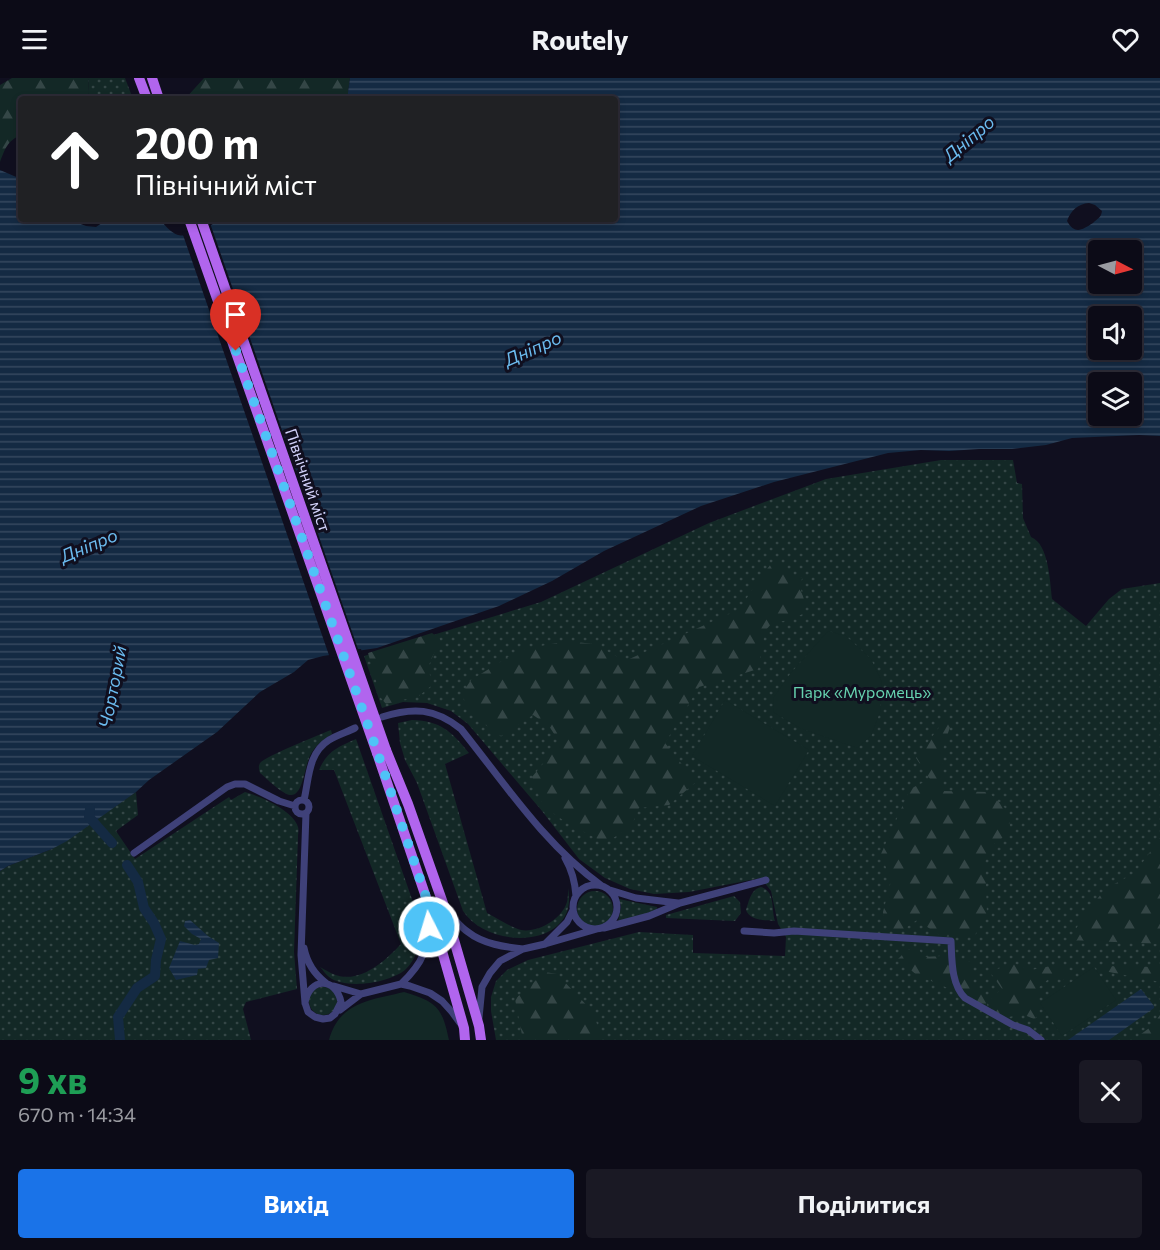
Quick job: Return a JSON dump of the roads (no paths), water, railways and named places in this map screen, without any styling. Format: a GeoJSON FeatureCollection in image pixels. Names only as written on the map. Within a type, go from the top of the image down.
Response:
{"type":"FeatureCollection","features":[{"type":"Feature","properties":{"kind":"main road"},"geometry":{"type":"LineString","coordinates":[[139,78],[146,96]]}},
{"type":"Feature","properties":{"kind":"main road"},"geometry":{"type":"LineString","coordinates":[[152,78],[158,96]]}},
{"type":"Feature","properties":{"kind":"main road","name":"Північний міст"},"geometry":{"type":"LineString","coordinates":[[190,222],[382,752]]}},
{"type":"Feature","properties":{"kind":"main road","name":"Північний міст"},"geometry":{"type":"LineString","coordinates":[[202,222],[382,752]]}},
{"type":"Feature","properties":{"kind":"main road"},"geometry":{"type":"LineString","coordinates":[[382,752],[430,909],[464,1028],[465,1040]]}},
{"type":"Feature","properties":{"kind":"main road"},"geometry":{"type":"LineString","coordinates":[[382,752],[408,804],[445,909],[481,1040]]}},
{"type":"Feature","properties":{"kind":"street"},"geometry":{"type":"LineString","coordinates":[[382,717],[398,712],[426,711],[451,721],[461,729],[562,853],[583,872],[610,891],[636,898],[680,903]]}},
{"type":"Feature","properties":{"kind":"street"},"geometry":{"type":"LineString","coordinates":[[304,800],[309,770],[319,749],[328,740],[355,728]]}},
{"type":"Feature","properties":{"kind":"street"},"geometry":{"type":"LineString","coordinates":[[134,853],[227,787],[235,784],[245,784],[279,801],[295,806]]}},
{"type":"Feature","properties":{"kind":"street"},"geometry":{"type":"LineString","coordinates":[[295,806],[298,801],[304,800]]}},
{"type":"Feature","properties":{"kind":"street"},"geometry":{"type":"LineString","coordinates":[[304,800],[309,806],[306,813],[302,977],[308,1012],[323,1019],[330,1017],[361,994],[400,984],[430,993],[442,1001],[464,1028]]}},
{"type":"Feature","properties":{"kind":"street"},"geometry":{"type":"LineString","coordinates":[[295,806],[298,813],[306,813]]}},
{"type":"Feature","properties":{"kind":"street"},"geometry":{"type":"LineString","coordinates":[[545,944],[567,922],[576,896],[572,870],[562,853]]}},
{"type":"Feature","properties":{"kind":"street"},"geometry":{"type":"LineString","coordinates":[[479,1026],[482,987],[490,973],[501,961],[523,949],[649,916],[680,903],[766,880]]}},
{"type":"Feature","properties":{"kind":"street"},"geometry":{"type":"LineString","coordinates":[[576,896],[587,886],[602,886]]}},
{"type":"Feature","properties":{"kind":"street"},"geometry":{"type":"LineString","coordinates":[[573,910],[584,927],[601,929],[610,924],[617,912],[615,898],[610,891]]}},
{"type":"Feature","properties":{"kind":"street"},"geometry":{"type":"LineString","coordinates":[[400,984],[419,965],[424,954],[428,940],[430,909]]}},
{"type":"Feature","properties":{"kind":"street"},"geometry":{"type":"LineString","coordinates":[[445,909],[467,932],[476,937],[523,949]]}},
{"type":"Feature","properties":{"kind":"street"},"geometry":{"type":"LineString","coordinates":[[744,932],[795,931],[951,941],[954,979],[961,994],[1013,1025],[1028,1030],[1041,1040]]}},
{"type":"Feature","properties":{"kind":"street"},"geometry":{"type":"LineString","coordinates":[[302,935],[304,953],[309,965],[318,978],[339,994],[340,1007],[335,1014]]}},
{"type":"Feature","properties":{"kind":"street"},"geometry":{"type":"LineString","coordinates":[[305,1003],[306,993],[317,984],[328,984],[361,994]]}},
{"type":"Feature","properties":{"kind":"water","name":"Дніпро"},"geometry":{"type":"Polygon","coordinates":[[[350,78],[1160,78],[1160,436],[1072,438],[1046,445],[1012,449],[921,450],[888,453],[774,482],[701,506],[604,551],[552,581],[499,606],[377,648],[308,660],[294,672],[260,692],[217,732],[67,841],[0,871],[0,170],[18,178],[18,222],[78,222],[96,227],[104,222],[162,222],[173,232],[184,236],[201,231],[216,222],[618,222],[618,96],[348,96],[348,92],[350,78]],[[1089,203],[1075,208],[1067,221],[1076,230],[1093,223],[1102,213],[1095,205],[1089,203]]]}},
{"type":"Feature","properties":{"kind":"water"},"geometry":{"type":"Polygon","coordinates":[[[190,920],[219,943],[218,958],[209,960],[206,968],[198,969],[197,975],[176,980],[169,968],[180,941],[195,945],[199,944],[201,939],[184,926],[185,921],[190,920]]]}},
{"type":"Feature","properties":{"kind":"water"},"geometry":{"type":"Polygon","coordinates":[[[1141,989],[1154,1008],[1109,1040],[1068,1040],[1141,989]]]}},
{"type":"Feature","properties":{"kind":"waterway","name":"Чорторий"},"geometry":{"type":"LineString","coordinates":[[90,809],[89,817],[112,843]]}},
{"type":"Feature","properties":{"kind":"waterway","name":"Чорторий"},"geometry":{"type":"LineString","coordinates":[[120,1040],[118,1017],[137,988],[155,976],[161,939],[144,908],[138,882],[127,865]]}},
{"type":"Feature","properties":{"kind":"park label","name":"Парк «Муромець»"},"geometry":{"type":"Point","coordinates":[862,692]}}]}
